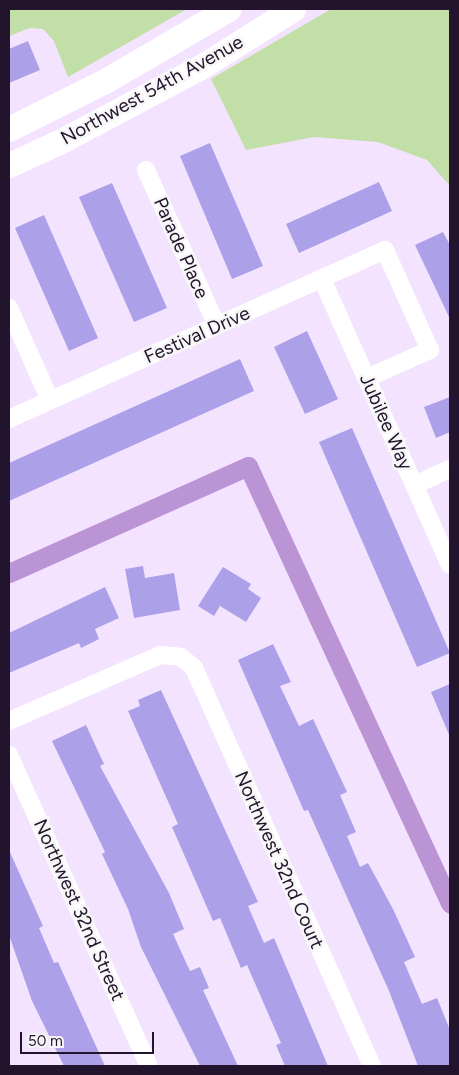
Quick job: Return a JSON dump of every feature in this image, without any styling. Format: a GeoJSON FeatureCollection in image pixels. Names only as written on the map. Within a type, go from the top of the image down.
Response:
{"type":"FeatureCollection","features":[{"type":"Feature","properties":{"kind":"street","name":"Northwest 54th Avenue"},"geometry":{"type":"LineString","coordinates":[[9,129],[105,81],[228,9]]}},
{"type":"Feature","properties":{"kind":"street","name":"Northwest 54th Avenue"},"geometry":{"type":"LineString","coordinates":[[9,165],[148,96],[293,9]]}},
{"type":"Feature","properties":{"kind":"street","name":"Parade Place"},"geometry":{"type":"LineString","coordinates":[[146,170],[217,326]]}},
{"type":"Feature","properties":{"kind":"street","name":"Festival Drive"},"geometry":{"type":"LineString","coordinates":[[9,419],[385,250],[430,350],[367,378]]}},
{"type":"Feature","properties":{"kind":"street","name":"Jubilee Way"},"geometry":{"type":"LineString","coordinates":[[322,279],[450,565]]}},
{"type":"Feature","properties":{"kind":"street"},"geometry":{"type":"LineString","coordinates":[[9,308],[50,400]]}},
{"type":"Feature","properties":{"kind":"street"},"geometry":{"type":"LineString","coordinates":[[415,485],[450,469]]}},
{"type":"Feature","properties":{"kind":"street","name":"Northwest 32nd Court"},"geometry":{"type":"LineString","coordinates":[[9,721],[160,655],[181,657],[194,668],[372,1066]]}},
{"type":"Feature","properties":{"kind":"street","name":"Northwest 32nd Street"},"geometry":{"type":"LineString","coordinates":[[9,755],[149,1066]]}},
{"type":"Feature","properties":{"kind":"green space"},"geometry":{"type":"Polygon","coordinates":[[[9,9],[187,9],[68,77],[54,41],[43,29],[30,28],[9,36],[9,9]]]}},
{"type":"Feature","properties":{"kind":"green space"},"geometry":{"type":"Polygon","coordinates":[[[331,9],[450,9],[450,186],[427,160],[378,142],[314,137],[246,150],[211,79],[331,9]]]}},
{"type":"Feature","properties":{"kind":"building"},"geometry":{"type":"Polygon","coordinates":[[[28,41],[40,70],[9,83],[9,49],[28,41]]]}},
{"type":"Feature","properties":{"kind":"building"},"geometry":{"type":"Polygon","coordinates":[[[210,143],[263,266],[232,279],[180,156],[210,143]]]}},
{"type":"Feature","properties":{"kind":"building"},"geometry":{"type":"Polygon","coordinates":[[[379,182],[392,211],[299,253],[286,224],[379,182]]]}},
{"type":"Feature","properties":{"kind":"building"},"geometry":{"type":"Polygon","coordinates":[[[112,183],[167,308],[134,322],[79,197],[112,183]]]}},
{"type":"Feature","properties":{"kind":"building"},"geometry":{"type":"Polygon","coordinates":[[[44,215],[98,338],[69,351],[15,228],[44,215]]]}},
{"type":"Feature","properties":{"kind":"building"},"geometry":{"type":"Polygon","coordinates":[[[443,232],[450,245],[450,319],[415,245],[443,232]]]}},
{"type":"Feature","properties":{"kind":"building"},"geometry":{"type":"Polygon","coordinates":[[[307,331],[338,399],[305,414],[274,347],[307,331]]]}},
{"type":"Feature","properties":{"kind":"building"},"geometry":{"type":"Polygon","coordinates":[[[240,359],[254,391],[9,501],[9,463],[240,359]]]}},
{"type":"Feature","properties":{"kind":"building"},"geometry":{"type":"Polygon","coordinates":[[[450,397],[450,432],[436,438],[424,407],[450,397]]]}},
{"type":"Feature","properties":{"kind":"building"},"geometry":{"type":"Polygon","coordinates":[[[352,428],[450,653],[417,667],[319,442],[352,428]]]}},
{"type":"Feature","properties":{"kind":"building"},"geometry":{"type":"Polygon","coordinates":[[[143,566],[145,578],[174,573],[180,610],[134,618],[125,569],[143,566]]]}},
{"type":"Feature","properties":{"kind":"building"},"geometry":{"type":"Polygon","coordinates":[[[223,567],[251,584],[248,589],[261,598],[246,622],[220,606],[214,616],[198,606],[223,567]]]}},
{"type":"Feature","properties":{"kind":"building"},"geometry":{"type":"Polygon","coordinates":[[[105,587],[119,618],[95,629],[99,639],[81,648],[79,643],[9,673],[9,633],[105,587]]]}},
{"type":"Feature","properties":{"kind":"building"},"geometry":{"type":"Polygon","coordinates":[[[273,644],[291,682],[280,686],[299,726],[313,719],[347,792],[340,795],[356,832],[347,836],[360,867],[368,863],[393,909],[415,957],[404,962],[422,1004],[437,998],[450,1030],[450,1066],[418,1066],[389,991],[308,810],[304,811],[238,660],[273,644]]]}},
{"type":"Feature","properties":{"kind":"building"},"geometry":{"type":"Polygon","coordinates":[[[450,684],[450,737],[431,692],[450,684]]]}},
{"type":"Feature","properties":{"kind":"building"},"geometry":{"type":"Polygon","coordinates":[[[161,690],[258,902],[248,906],[264,943],[274,938],[328,1066],[285,1066],[276,1045],[281,1043],[247,965],[241,968],[220,918],[213,921],[172,827],[178,824],[128,711],[140,706],[138,700],[161,690]]]}},
{"type":"Feature","properties":{"kind":"building"},"geometry":{"type":"Polygon","coordinates":[[[86,725],[104,764],[100,766],[169,893],[184,929],[173,934],[190,971],[200,967],[209,988],[203,990],[238,1066],[200,1066],[141,947],[128,909],[102,854],[105,852],[52,741],[86,725]]]}},
{"type":"Feature","properties":{"kind":"building"},"geometry":{"type":"Polygon","coordinates":[[[9,850],[43,926],[39,928],[54,963],[58,962],[105,1066],[64,1066],[32,1001],[9,935],[9,850]]]}},
{"type":"Feature","properties":{"kind":"waterway"},"geometry":{"type":"LineString","coordinates":[[9,573],[248,466],[450,904]]}}]}
